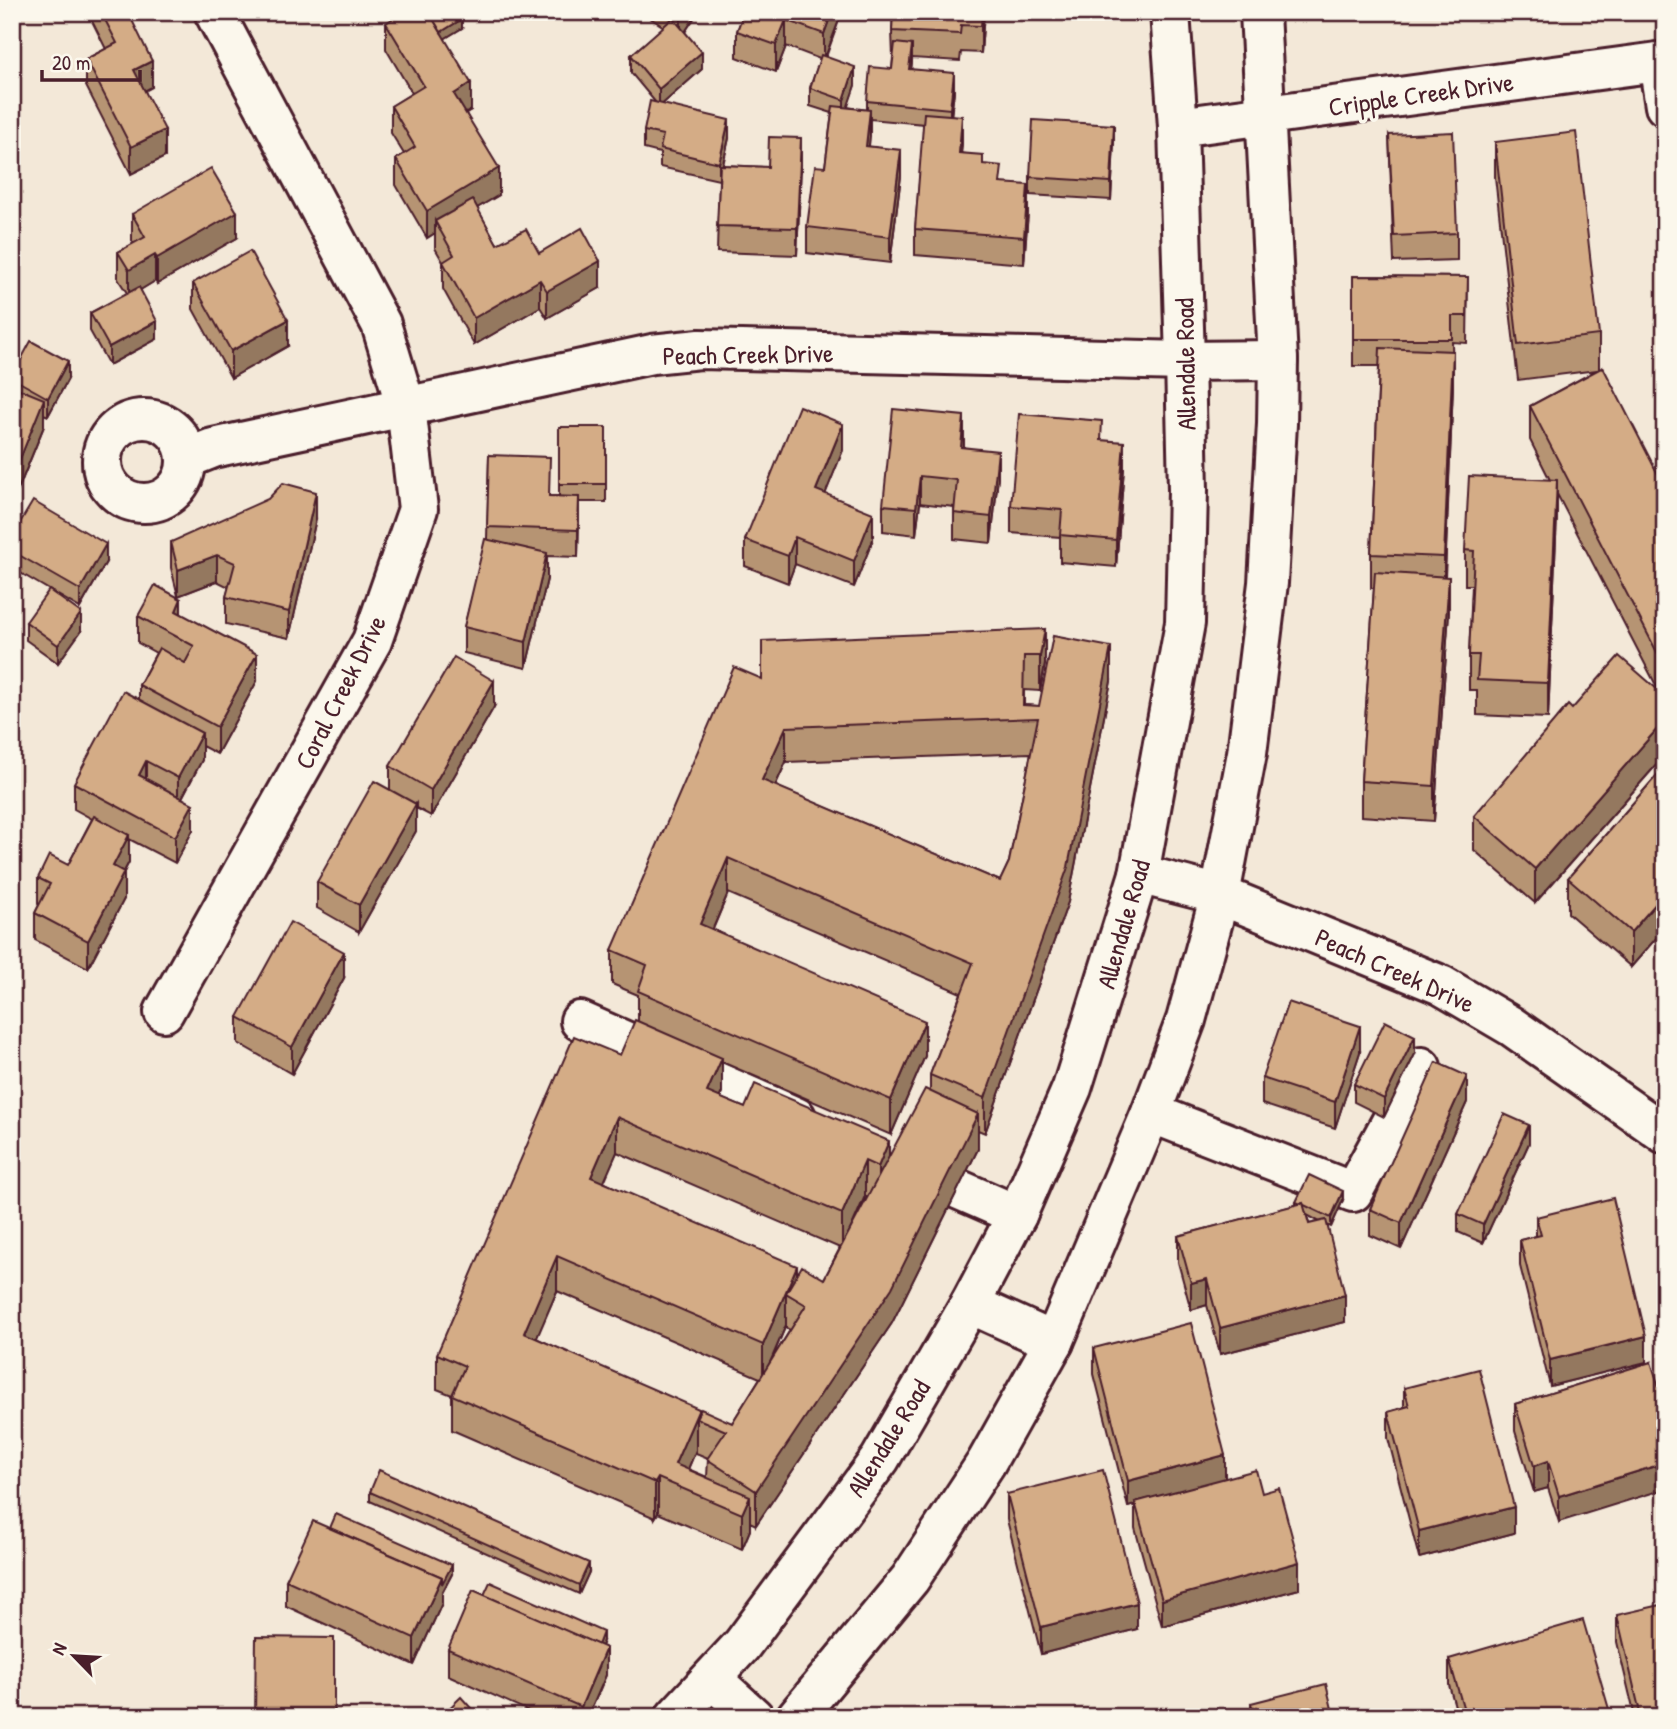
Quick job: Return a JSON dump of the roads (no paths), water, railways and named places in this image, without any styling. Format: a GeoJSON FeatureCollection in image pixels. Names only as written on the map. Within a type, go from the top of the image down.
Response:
{"type":"FeatureCollection","features":[{"type":"Feature","properties":{"kind":"main road","name":"Coral Creek Drive"},"geometry":{"type":"LineString","coordinates":[[164,1012],[372,641],[418,509],[406,407],[381,324],[214,12]]}},
{"type":"Feature","properties":{"kind":"main road","name":"Allendale Road"},"geometry":{"type":"LineString","coordinates":[[675,1717],[712,1679],[782,1593],[880,1459],[970,1304],[1017,1215],[1072,1088],[1139,874],[1167,734],[1185,622],[1188,490],[1185,361],[1178,127],[1170,12]]}},
{"type":"Feature","properties":{"kind":"main road"},"geometry":{"type":"LineString","coordinates":[[796,1717],[910,1579],[986,1462],[1054,1342],[1151,1113],[1186,1020],[1220,895],[1247,754],[1268,583],[1278,360],[1268,211],[1260,12]]}},
{"type":"Feature","properties":{"kind":"main road","name":"Cripple Creek Drive"},"geometry":{"type":"LineString","coordinates":[[1178,127],[1661,62]]}},
{"type":"Feature","properties":{"kind":"main road"},"geometry":{"type":"LineString","coordinates":[[1661,62],[1665,106]]}},
{"type":"Feature","properties":{"kind":"main road","name":"Peach Creek Drive"},"geometry":{"type":"LineString","coordinates":[[188,457],[213,448],[652,354],[700,349],[1185,361],[1278,360]]}},
{"type":"Feature","properties":{"kind":"main road","name":"Peach Creek Drive"},"geometry":{"type":"LineString","coordinates":[[1139,874],[1220,895],[1441,985],[1660,1120]]}},
{"type":"Feature","properties":{"kind":"main road"},"geometry":{"type":"LineString","coordinates":[[580,1021],[824,1130]]}},
{"type":"Feature","properties":{"kind":"main road"},"geometry":{"type":"LineString","coordinates":[[1151,1113],[1353,1192],[1421,1068]]}},
{"type":"Feature","properties":{"kind":"main road"},"geometry":{"type":"LineString","coordinates":[[884,1157],[1017,1215]]}},
{"type":"Feature","properties":{"kind":"main road"},"geometry":{"type":"LineString","coordinates":[[970,1304],[1054,1342]]}},
{"type":"Feature","properties":{"kind":"main road"},"geometry":{"type":"LineString","coordinates":[[712,1679],[754,1717]]}}]}
